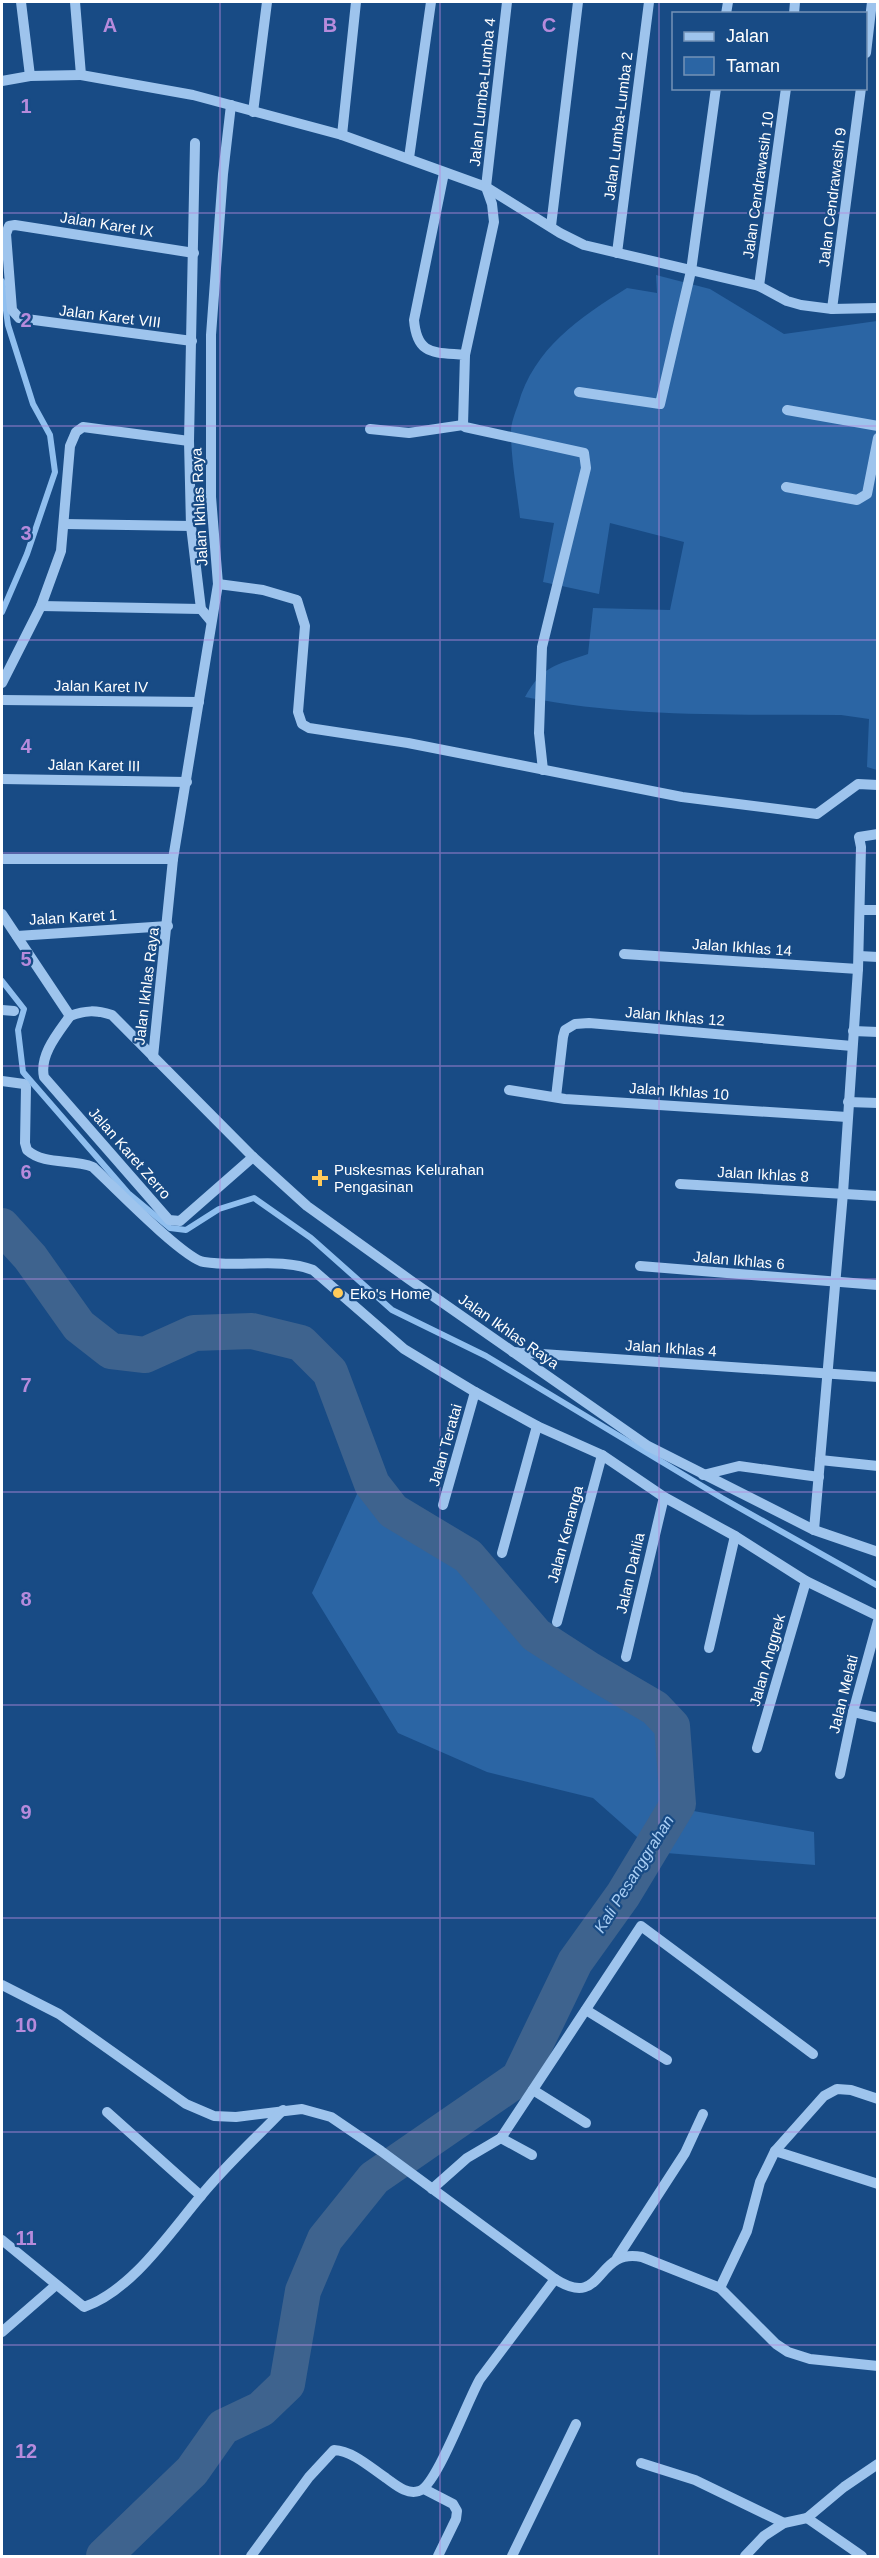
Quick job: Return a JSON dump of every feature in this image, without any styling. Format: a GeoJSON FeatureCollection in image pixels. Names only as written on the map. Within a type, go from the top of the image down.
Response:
{"type":"FeatureCollection","features":[{"type":"Feature","properties":{"kind":"street"},"geometry":{"type":"LineString","coordinates":[[21,2],[30,76]]}},
{"type":"Feature","properties":{"kind":"street"},"geometry":{"type":"LineString","coordinates":[[75,2],[81,75]]}},
{"type":"Feature","properties":{"kind":"street"},"geometry":{"type":"LineString","coordinates":[[253,112],[267,2]]}},
{"type":"Feature","properties":{"kind":"street"},"geometry":{"type":"LineString","coordinates":[[342,135],[356,2]]}},
{"type":"Feature","properties":{"kind":"street"},"geometry":{"type":"LineString","coordinates":[[409,158],[431,2]]}},
{"type":"Feature","properties":{"kind":"street","name":"Jalan Lumba-Lumba 4"},"geometry":{"type":"LineString","coordinates":[[486,187],[507,2]]}},
{"type":"Feature","properties":{"kind":"street"},"geometry":{"type":"LineString","coordinates":[[551,226],[578,2]]}},
{"type":"Feature","properties":{"kind":"street","name":"Jalan Lumba-Lumba 2"},"geometry":{"type":"LineString","coordinates":[[617,253],[649,2]]}},
{"type":"Feature","properties":{"kind":"street"},"geometry":{"type":"LineString","coordinates":[[867,44],[872,2]]}},
{"type":"Feature","properties":{"kind":"street"},"geometry":{"type":"LineString","coordinates":[[2,81],[30,76],[81,75],[193,95],[342,135],[486,187],[560,233],[584,245],[759,286],[787,301],[832,309],[878,308]]}},
{"type":"Feature","properties":{"kind":"street"},"geometry":{"type":"LineString","coordinates":[[579,392],[660,404],[691,271],[716,90]]}},
{"type":"Feature","properties":{"kind":"street","name":"Jalan Cendrawasih 10"},"geometry":{"type":"LineString","coordinates":[[759,286],[786,90]]}},
{"type":"Feature","properties":{"kind":"street","name":"Jalan Cendrawasih 9"},"geometry":{"type":"LineString","coordinates":[[832,309],[861,90]]}},
{"type":"Feature","properties":{"kind":"street","name":"Jalan Ikhlas Raya"},"geometry":{"type":"LineString","coordinates":[[231,105],[223,174],[211,335],[211,497],[218,584],[174,859],[153,1057],[253,1157],[307,1206],[648,1446],[814,1530],[878,1552]]}},
{"type":"Feature","properties":{"kind":"street"},"geometry":{"type":"LineString","coordinates":[[195,143],[189,441],[191,526],[201,609],[211,621]]}},
{"type":"Feature","properties":{"kind":"street"},"geometry":{"type":"LineString","coordinates":[[444,173],[414,320],[416,338],[421,345],[431,351],[465,355]]}},
{"type":"Feature","properties":{"kind":"street"},"geometry":{"type":"LineString","coordinates":[[463,425],[465,355],[494,222],[492,204],[486,187]]}},
{"type":"Feature","properties":{"kind":"street","name":"Jalan Karet IX"},"geometry":{"type":"LineString","coordinates":[[15,225],[194,253]]}},
{"type":"Feature","properties":{"kind":"street","name":"Jalan Karet VIII"},"geometry":{"type":"LineString","coordinates":[[15,225],[9,226],[6,234],[12,310],[19,318],[192,341]]}},
{"type":"Feature","properties":{"kind":"street"},"geometry":{"type":"LineString","coordinates":[[787,410],[878,426]]}},
{"type":"Feature","properties":{"kind":"street"},"geometry":{"type":"LineString","coordinates":[[370,429],[409,433],[463,425],[470,429],[584,453],[586,468],[542,647],[539,733],[543,770]]}},
{"type":"Feature","properties":{"kind":"street"},"geometry":{"type":"LineString","coordinates":[[2,683],[41,606],[61,551],[70,446],[76,432],[83,427],[189,441]]}},
{"type":"Feature","properties":{"kind":"street"},"geometry":{"type":"LineString","coordinates":[[786,487],[857,500],[867,494],[878,438]]}},
{"type":"Feature","properties":{"kind":"street"},"geometry":{"type":"LineString","coordinates":[[63,524],[191,526]]}},
{"type":"Feature","properties":{"kind":"street"},"geometry":{"type":"LineString","coordinates":[[218,584],[263,590],[297,600],[305,626],[298,712],[302,724],[309,728],[408,743],[682,797],[817,814],[858,784],[878,784]]}},
{"type":"Feature","properties":{"kind":"street"},"geometry":{"type":"LineString","coordinates":[[41,606],[201,609]]}},
{"type":"Feature","properties":{"kind":"street","name":"Jalan Karet IV"},"geometry":{"type":"LineString","coordinates":[[2,700],[199,702]]}},
{"type":"Feature","properties":{"kind":"street","name":"Jalan Karet III"},"geometry":{"type":"LineString","coordinates":[[2,779],[187,782]]}},
{"type":"Feature","properties":{"kind":"street"},"geometry":{"type":"LineString","coordinates":[[814,1530],[843,1194],[859,956],[861,847],[859,837],[878,834]]}},
{"type":"Feature","properties":{"kind":"street"},"geometry":{"type":"LineString","coordinates":[[2,859],[174,859]]}},
{"type":"Feature","properties":{"kind":"street"},"geometry":{"type":"LineString","coordinates":[[861,910],[878,910]]}},
{"type":"Feature","properties":{"kind":"street"},"geometry":{"type":"LineString","coordinates":[[2,914],[70,1016],[83,1011],[97,1010],[112,1015],[153,1057]]}},
{"type":"Feature","properties":{"kind":"street","name":"Jalan Karet 1"},"geometry":{"type":"LineString","coordinates":[[17,936],[168,926]]}},
{"type":"Feature","properties":{"kind":"street","name":"Jalan Ikhlas 14"},"geometry":{"type":"LineString","coordinates":[[624,954],[858,969]]}},
{"type":"Feature","properties":{"kind":"street"},"geometry":{"type":"LineString","coordinates":[[859,956],[878,957]]}},
{"type":"Feature","properties":{"kind":"street"},"geometry":{"type":"LineString","coordinates":[[2,1010],[14,1011]]}},
{"type":"Feature","properties":{"kind":"street","name":"Jalan Karet Zerro"},"geometry":{"type":"LineString","coordinates":[[70,1016],[43,1059],[44,1077],[169,1220],[180,1221],[253,1157]]}},
{"type":"Feature","properties":{"kind":"street","name":"Jalan Ikhlas 12"},"geometry":{"type":"LineString","coordinates":[[556,1097],[563,1037],[565,1030],[575,1024],[589,1023],[852,1046]]}},
{"type":"Feature","properties":{"kind":"street"},"geometry":{"type":"LineString","coordinates":[[853,1031],[878,1032]]}},
{"type":"Feature","properties":{"kind":"street"},"geometry":{"type":"LineString","coordinates":[[2,1082],[24,1084],[27,1087],[25,1143],[27,1150],[45,1160],[80,1161],[93,1167],[195,1259],[232,1265],[297,1263],[313,1270],[404,1349],[537,1426],[602,1455],[664,1497],[735,1536],[806,1581],[878,1616]]}},
{"type":"Feature","properties":{"kind":"street","name":"Jalan Ikhlas 10"},"geometry":{"type":"LineString","coordinates":[[509,1090],[556,1097],[847,1117]]}},
{"type":"Feature","properties":{"kind":"street"},"geometry":{"type":"LineString","coordinates":[[848,1101],[878,1103]]}},
{"type":"Feature","properties":{"kind":"street","name":"Jalan Ikhlas 8"},"geometry":{"type":"LineString","coordinates":[[680,1184],[878,1196]]}},
{"type":"Feature","properties":{"kind":"street","name":"Jalan Ikhlas 6"},"geometry":{"type":"LineString","coordinates":[[640,1266],[878,1285]]}},
{"type":"Feature","properties":{"kind":"street","name":"Jalan Ikhlas 4"},"geometry":{"type":"LineString","coordinates":[[513,1352],[878,1377]]}},
{"type":"Feature","properties":{"kind":"street","name":"Jalan Teratai"},"geometry":{"type":"LineString","coordinates":[[443,1505],[475,1392]]}},
{"type":"Feature","properties":{"kind":"street"},"geometry":{"type":"LineString","coordinates":[[502,1553],[537,1426]]}},
{"type":"Feature","properties":{"kind":"street","name":"Jalan Kenanga"},"geometry":{"type":"LineString","coordinates":[[557,1622],[602,1455]]}},
{"type":"Feature","properties":{"kind":"street"},"geometry":{"type":"LineString","coordinates":[[820,1460],[878,1466]]}},
{"type":"Feature","properties":{"kind":"street"},"geometry":{"type":"LineString","coordinates":[[703,1475],[739,1466],[819,1477]]}},
{"type":"Feature","properties":{"kind":"street","name":"Jalan Dahlia"},"geometry":{"type":"LineString","coordinates":[[626,1657],[664,1497]]}},
{"type":"Feature","properties":{"kind":"street"},"geometry":{"type":"LineString","coordinates":[[710,1648],[735,1536]]}},
{"type":"Feature","properties":{"kind":"street","name":"Jalan Anggrek"},"geometry":{"type":"LineString","coordinates":[[757,1748],[806,1581]]}},
{"type":"Feature","properties":{"kind":"street","name":"Jalan Melati"},"geometry":{"type":"LineString","coordinates":[[840,1774],[853,1712],[878,1621]]}},
{"type":"Feature","properties":{"kind":"street"},"geometry":{"type":"LineString","coordinates":[[853,1712],[878,1718]]}},
{"type":"Feature","properties":{"kind":"street"},"geometry":{"type":"LineString","coordinates":[[432,2189],[467,2158],[501,2138],[640,1926],[813,2054]]}},
{"type":"Feature","properties":{"kind":"street"},"geometry":{"type":"LineString","coordinates":[[2,1985],[76,2024],[186,2104],[214,2116],[236,2117],[302,2109],[331,2117],[568,2287],[585,2288],[597,2280],[617,2258],[685,2153],[703,2114]]}},
{"type":"Feature","properties":{"kind":"street"},"geometry":{"type":"LineString","coordinates":[[586,2010],[667,2060]]}},
{"type":"Feature","properties":{"kind":"street"},"geometry":{"type":"LineString","coordinates":[[720,2288],[747,2231],[760,2182],[775,2151],[824,2096],[831,2092],[837,2089],[851,2090],[878,2099]]}},
{"type":"Feature","properties":{"kind":"street"},"geometry":{"type":"LineString","coordinates":[[533,2090],[586,2123]]}},
{"type":"Feature","properties":{"kind":"street"},"geometry":{"type":"LineString","coordinates":[[2,2240],[84,2307],[98,2302],[132,2274],[176,2228],[201,2196],[283,2110]]}},
{"type":"Feature","properties":{"kind":"street"},"geometry":{"type":"LineString","coordinates":[[107,2112],[201,2196]]}},
{"type":"Feature","properties":{"kind":"street"},"geometry":{"type":"LineString","coordinates":[[501,2138],[532,2155]]}},
{"type":"Feature","properties":{"kind":"street"},"geometry":{"type":"LineString","coordinates":[[775,2151],[878,2184]]}},
{"type":"Feature","properties":{"kind":"street"},"geometry":{"type":"LineString","coordinates":[[617,2258],[633,2255],[642,2257],[720,2288],[776,2344],[788,2352],[810,2359],[878,2366]]}},
{"type":"Feature","properties":{"kind":"street"},"geometry":{"type":"LineString","coordinates":[[424,2489],[435,2475],[480,2379],[555,2279]]}},
{"type":"Feature","properties":{"kind":"street"},"geometry":{"type":"LineString","coordinates":[[2,2332],[56,2285]]}},
{"type":"Feature","properties":{"kind":"street"},"geometry":{"type":"LineString","coordinates":[[512,2556],[576,2424]]}},
{"type":"Feature","properties":{"kind":"street"},"geometry":{"type":"LineString","coordinates":[[251,2556],[309,2477],[334,2450],[350,2454],[400,2488],[410,2492],[424,2489],[453,2504],[457,2511],[456,2519],[438,2556]]}},
{"type":"Feature","properties":{"kind":"street"},"geometry":{"type":"LineString","coordinates":[[641,2463],[695,2480],[784,2523]]}},
{"type":"Feature","properties":{"kind":"street"},"geometry":{"type":"LineString","coordinates":[[745,2556],[764,2536],[784,2523],[807,2518],[844,2487],[878,2464]]}},
{"type":"Feature","properties":{"kind":"street"},"geometry":{"type":"LineString","coordinates":[[807,2518],[862,2556]]}},
{"type":"Feature","properties":{"kind":"green space"},"geometry":{"type":"Polygon","coordinates":[[[656,275],[710,289],[784,334],[877,321],[877,770],[867,767],[869,719],[841,715],[643,712],[603,709],[525,697],[538,679],[551,668],[588,654],[593,608],[670,610],[684,542],[610,523],[599,594],[543,582],[554,523],[520,518],[511,443],[512,422],[525,385],[547,351],[576,323],[627,288],[657,293],[656,275]]]}},
{"type":"Feature","properties":{"kind":"green space"},"geometry":{"type":"Polygon","coordinates":[[[367,1472],[390,1517],[461,1546],[504,1590],[556,1650],[644,1703],[685,1751],[682,1809],[814,1832],[815,1865],[654,1852],[593,1798],[487,1772],[398,1733],[312,1593],[367,1472]]]}},
{"type":"Feature","properties":{"kind":"waterway"},"geometry":{"type":"LineString","coordinates":[[2,281],[8,325],[33,404],[50,435],[55,472],[27,554],[2,612]]}},
{"type":"Feature","properties":{"kind":"waterway"},"geometry":{"type":"LineString","coordinates":[[2,981],[24,1009],[18,1030],[23,1072],[128,1193],[170,1228],[186,1230],[219,1209],[254,1198],[311,1238],[392,1310],[486,1356],[722,1498],[878,1586]]}},
{"type":"Feature","properties":{"kind":"waterway","name":"Kali Pesanggrahan"},"geometry":{"type":"LineString","coordinates":[[2,1226],[30,1257],[79,1326],[111,1351],[145,1355],[194,1333],[252,1331],[301,1343],[330,1372],[372,1484],[393,1511],[468,1556],[536,1635],[655,1708],[672,1726],[678,1804],[623,1895],[575,1962],[519,2078],[374,2178],[325,2239],[303,2291],[287,2384],[261,2409],[223,2427],[192,2471],[104,2556]]}},
{"type":"Feature","properties":{"kind":"place","name":"Puskesmas Kelurahan Pengasinan"},"geometry":{"type":"Point","coordinates":[320,1178]}},
{"type":"Feature","properties":{"kind":"place","name":"Eko's Home"},"geometry":{"type":"Point","coordinates":[338,1293]}}]}
